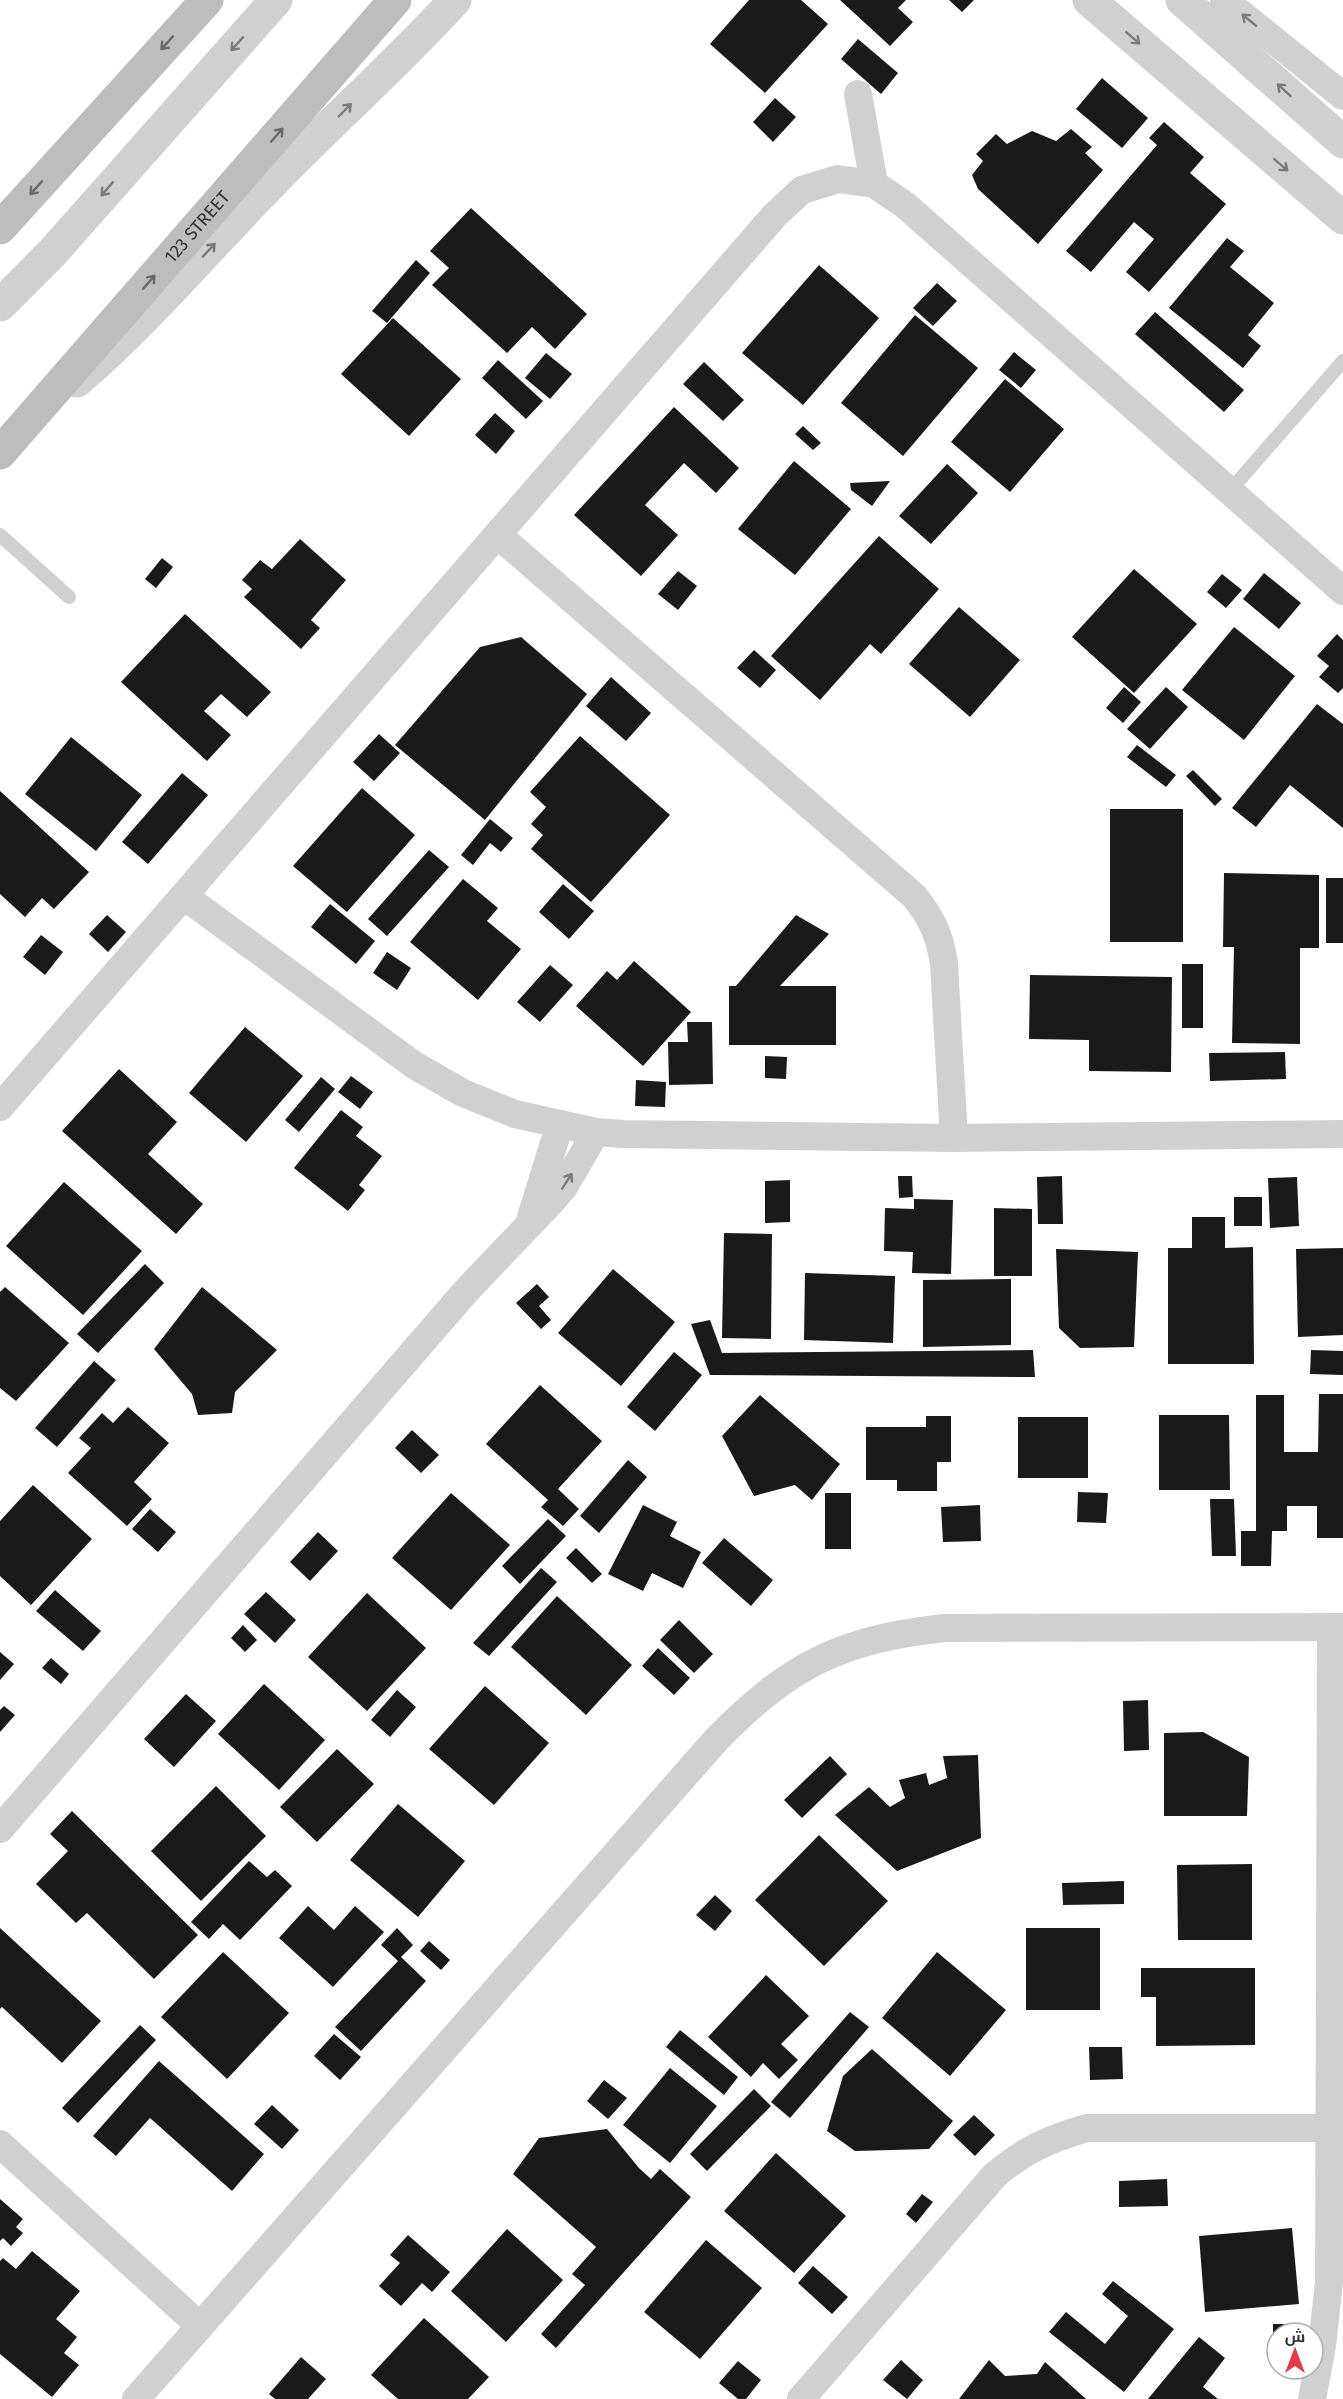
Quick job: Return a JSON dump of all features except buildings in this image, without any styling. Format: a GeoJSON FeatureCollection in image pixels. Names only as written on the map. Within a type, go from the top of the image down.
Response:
{"type":"FeatureCollection","features":[{"type":"Feature","properties":{"kind":"main road"},"geometry":{"type":"LineString","coordinates":[[0,228],[207,0]]}},
{"type":"Feature","properties":{"kind":"main road","name":"123 STREET"},"geometry":{"type":"LineString","coordinates":[[0,453],[395,0]]}},
{"type":"Feature","properties":{"kind":"street"},"geometry":{"type":"LineString","coordinates":[[0,305],[53,252],[276,0]]}},
{"type":"Feature","properties":{"kind":"street"},"geometry":{"type":"LineString","coordinates":[[29,420],[104,358],[150,313],[272,183],[418,42],[455,0]]}},
{"type":"Feature","properties":{"kind":"street"},"geometry":{"type":"LineString","coordinates":[[1089,0],[1343,218]]}},
{"type":"Feature","properties":{"kind":"street"},"geometry":{"type":"LineString","coordinates":[[1182,0],[1343,142]]}},
{"type":"Feature","properties":{"kind":"street"},"geometry":{"type":"LineString","coordinates":[[1224,0],[1343,96]]}},
{"type":"Feature","properties":{"kind":"street"},"geometry":{"type":"LineString","coordinates":[[858,94],[874,184]]}},
{"type":"Feature","properties":{"kind":"street"},"geometry":{"type":"LineString","coordinates":[[0,1107],[775,215],[802,190],[837,179],[874,184],[905,206],[1228,493],[1343,591]]}},
{"type":"Feature","properties":{"kind":"street"},"geometry":{"type":"LineString","coordinates":[[498,535],[914,896],[930,916],[941,939],[944,964],[954,1138]]}},
{"type":"Feature","properties":{"kind":"street"},"geometry":{"type":"LineString","coordinates":[[184,896],[414,1065],[484,1101],[515,1114],[596,1132],[954,1138],[1343,1134]]}},
{"type":"Feature","properties":{"kind":"street"},"geometry":{"type":"LineString","coordinates":[[530,1222],[560,1124]]}},
{"type":"Feature","properties":{"kind":"street"},"geometry":{"type":"LineString","coordinates":[[0,1828],[467,1290],[564,1187],[596,1132]]}},
{"type":"Feature","properties":{"kind":"street"},"geometry":{"type":"LineString","coordinates":[[136,2399],[716,1740],[753,1702],[795,1671],[842,1649],[893,1634],[945,1628],[1337,1627],[1329,2282],[1322,2346],[1312,2399]]}},
{"type":"Feature","properties":{"kind":"street"},"geometry":{"type":"LineString","coordinates":[[801,2399],[995,2175],[1022,2153],[1053,2137],[1087,2128],[1330,2128]]}},
{"type":"Feature","properties":{"kind":"street"},"geometry":{"type":"LineString","coordinates":[[0,2144],[200,2326]]}},
{"type":"Feature","properties":{"kind":"lane"},"geometry":{"type":"LineString","coordinates":[[1228,493],[1343,361]]}},
{"type":"Feature","properties":{"kind":"lane"},"geometry":{"type":"LineString","coordinates":[[0,535],[69,597]]}}]}
